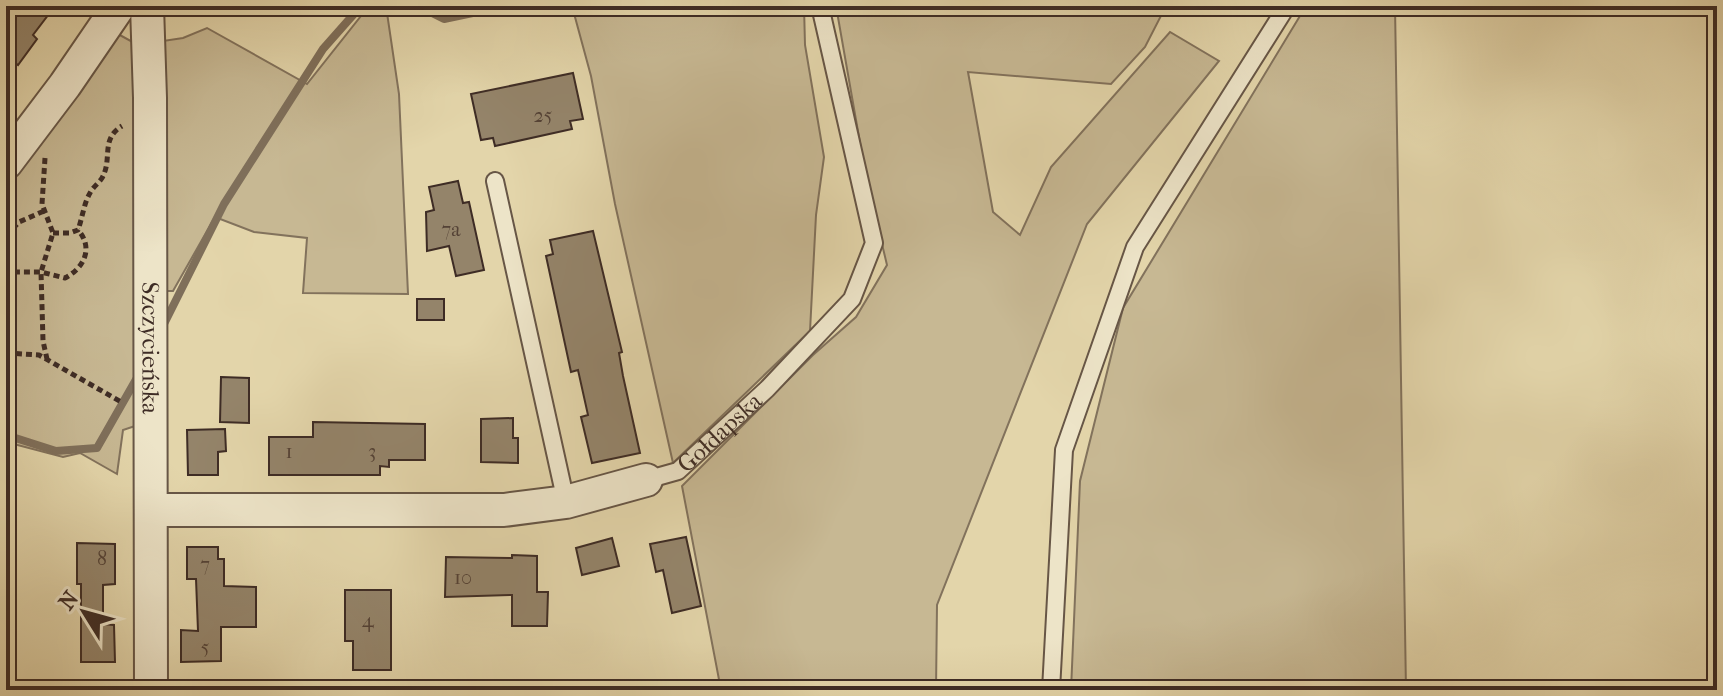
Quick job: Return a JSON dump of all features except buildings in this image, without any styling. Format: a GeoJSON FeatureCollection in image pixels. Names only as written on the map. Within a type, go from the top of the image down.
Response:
{"type":"FeatureCollection","features":[{"type":"Feature","properties":{"kind":"street"},"geometry":{"type":"LineString","coordinates":[[6,163],[119,6]]}},
{"type":"Feature","properties":{"kind":"street","name":"Szczycieńska"},"geometry":{"type":"LineString","coordinates":[[147,6],[151,690]]}},
{"type":"Feature","properties":{"kind":"street","name":"Gołdapska"},"geometry":{"type":"LineString","coordinates":[[152,510],[504,510],[566,502],[646,480]]}},
{"type":"Feature","properties":{"kind":"lane","name":"Gołdapska"},"geometry":{"type":"LineString","coordinates":[[646,480],[678,471],[777,377],[852,299],[874,243],[820,6]]}},
{"type":"Feature","properties":{"kind":"lane"},"geometry":{"type":"LineString","coordinates":[[1051,690],[1064,450],[1135,247],[1287,6]]}},
{"type":"Feature","properties":{"kind":"lane"},"geometry":{"type":"LineString","coordinates":[[495,181],[566,502]]}},
{"type":"Feature","properties":{"kind":"path"},"geometry":{"type":"LineString","coordinates":[[78,230],[89,194],[102,178],[107,165],[106,145],[115,131],[128,123],[150,121]]}},
{"type":"Feature","properties":{"kind":"path"},"geometry":{"type":"LineString","coordinates":[[27,136],[38,145],[46,160],[44,211],[53,233],[41,272],[43,341],[47,359]]}},
{"type":"Feature","properties":{"kind":"path"},"geometry":{"type":"LineString","coordinates":[[6,236],[19,222],[44,211]]}},
{"type":"Feature","properties":{"kind":"path"},"geometry":{"type":"LineString","coordinates":[[53,233],[78,230]]}},
{"type":"Feature","properties":{"kind":"path"},"geometry":{"type":"LineString","coordinates":[[6,267],[11,272],[41,272],[65,278],[78,271],[86,257],[85,238],[78,230]]}},
{"type":"Feature","properties":{"kind":"path"},"geometry":{"type":"LineString","coordinates":[[6,353],[25,352],[47,359],[117,398]]}},
{"type":"Feature","properties":{"kind":"shaded area"},"geometry":{"type":"Polygon","coordinates":[[[377,6],[386,6],[399,94],[408,294],[303,293],[307,238],[254,232],[215,217],[173,291],[161,291],[156,42],[183,38],[207,28],[307,84],[361,16],[377,6]]]}},
{"type":"Feature","properties":{"kind":"shaded area"},"geometry":{"type":"Polygon","coordinates":[[[572,6],[804,6],[805,45],[824,157],[816,215],[810,331],[673,463],[615,204],[591,76],[572,6]]]}},
{"type":"Feature","properties":{"kind":"shaded area"},"geometry":{"type":"Polygon","coordinates":[[[836,6],[1166,6],[1145,47],[1111,84],[968,72],[993,212],[1020,235],[1051,167],[1170,32],[1219,61],[1087,224],[937,605],[936,690],[721,690],[682,486],[813,355],[856,317],[887,265],[866,177],[836,6]]]}},
{"type":"Feature","properties":{"kind":"shaded area"},"geometry":{"type":"Polygon","coordinates":[[[1306,6],[1395,6],[1406,690],[1071,690],[1080,481],[1123,308],[1306,6]]]}},
{"type":"Feature","properties":{"kind":"shaded area"},"geometry":{"type":"Polygon","coordinates":[[[118,34],[140,46],[141,424],[123,430],[117,474],[80,453],[63,457],[6,442],[6,185],[118,34]]]}},
{"type":"Feature","properties":{"kind":"waterway"},"geometry":{"type":"LineString","coordinates":[[163,326],[224,204],[323,49],[361,6]]}},
{"type":"Feature","properties":{"kind":"waterway"},"geometry":{"type":"LineString","coordinates":[[418,6],[444,19],[506,6]]}},
{"type":"Feature","properties":{"kind":"waterway"},"geometry":{"type":"LineString","coordinates":[[6,435],[56,451],[97,448],[138,376]]}}]}
